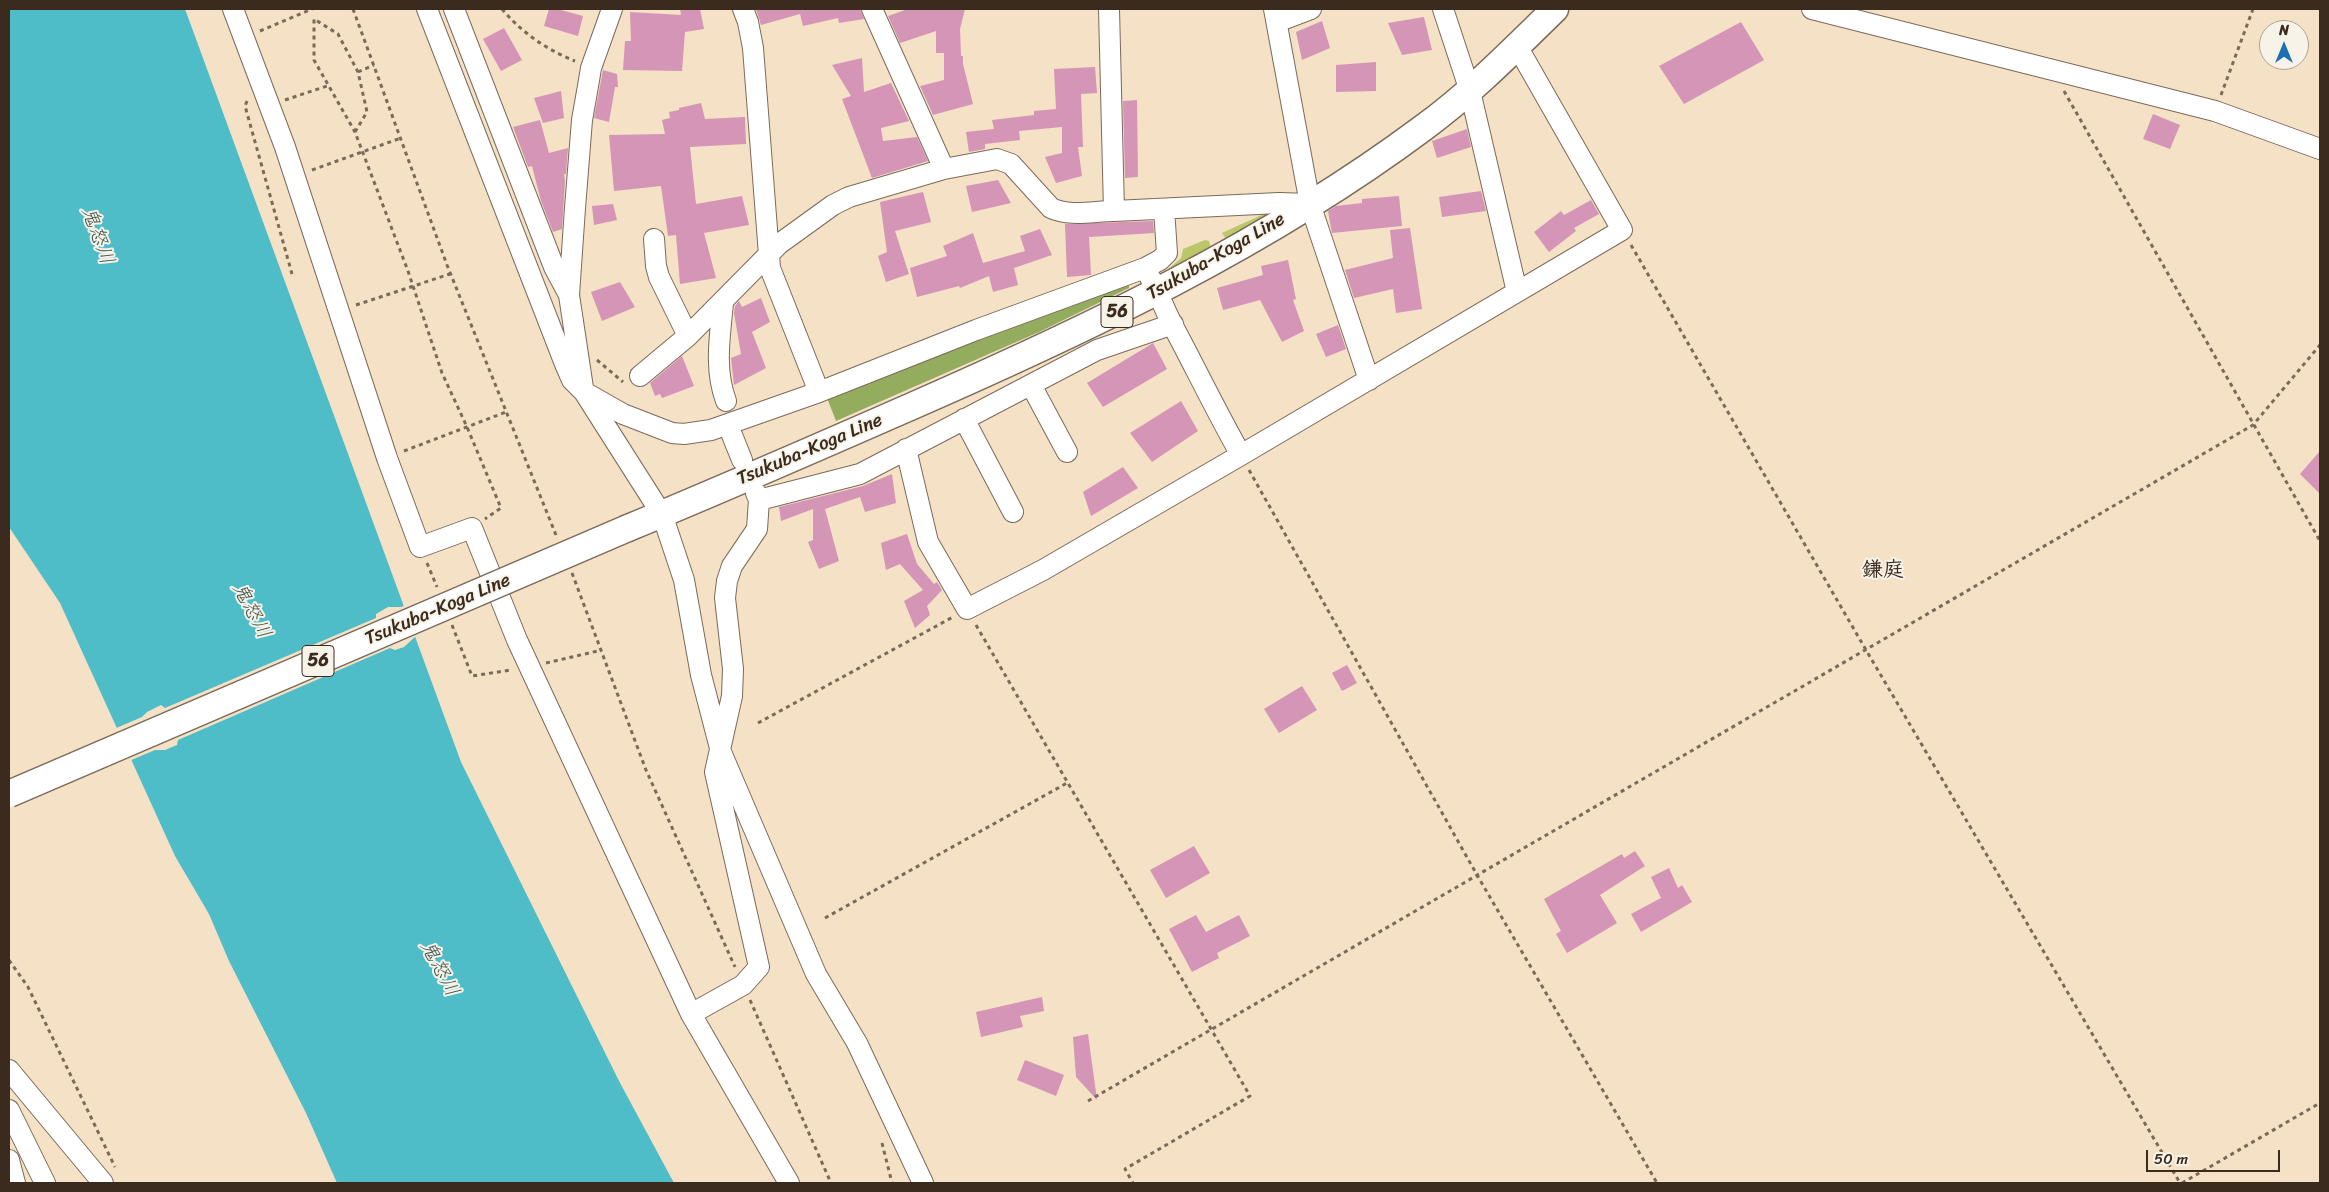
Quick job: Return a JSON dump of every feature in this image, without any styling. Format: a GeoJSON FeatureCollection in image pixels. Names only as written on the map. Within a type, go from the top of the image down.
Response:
{"type":"FeatureCollection","features":[{"type":"Feature","properties":{"kind":"main road","name":"Tsukuba-Koga Line"},"geometry":{"type":"LineString","coordinates":[[9,794],[661,515],[1035,352],[1159,291],[1310,204],[1425,127],[1470,91],[1554,9]]}},
{"type":"Feature","properties":{"kind":"street"},"geometry":{"type":"LineString","coordinates":[[233,9],[294,176],[387,458],[420,547],[472,528],[517,640],[691,1014],[789,1183]]}},
{"type":"Feature","properties":{"kind":"street"},"geometry":{"type":"LineString","coordinates":[[427,9],[536,295],[572,380],[584,392],[661,515],[684,580],[704,685],[721,752],[816,974],[857,1043],[923,1183]]}},
{"type":"Feature","properties":{"kind":"street"},"geometry":{"type":"LineString","coordinates":[[454,9],[554,267],[569,295]]}},
{"type":"Feature","properties":{"kind":"street"},"geometry":{"type":"LineString","coordinates":[[584,392],[569,295],[579,146],[592,68],[612,9]]}},
{"type":"Feature","properties":{"kind":"street"},"geometry":{"type":"LineString","coordinates":[[742,9],[748,22],[753,48],[770,268],[820,392]]}},
{"type":"Feature","properties":{"kind":"street"},"geometry":{"type":"LineString","coordinates":[[872,9],[944,169]]}},
{"type":"Feature","properties":{"kind":"street"},"geometry":{"type":"LineString","coordinates":[[1109,9],[1114,211]]}},
{"type":"Feature","properties":{"kind":"street"},"geometry":{"type":"LineString","coordinates":[[1311,9],[1276,15],[1310,204],[1369,380]]}},
{"type":"Feature","properties":{"kind":"street"},"geometry":{"type":"LineString","coordinates":[[1443,9],[1470,91],[1517,292]]}},
{"type":"Feature","properties":{"kind":"street"},"geometry":{"type":"LineString","coordinates":[[1812,9],[2215,111],[2320,149]]}},
{"type":"Feature","properties":{"kind":"street"},"geometry":{"type":"LineString","coordinates":[[906,448],[928,542],[967,609],[1043,570],[1622,230],[1517,46]]}},
{"type":"Feature","properties":{"kind":"street"},"geometry":{"type":"LineString","coordinates":[[640,376],[688,336],[779,244],[806,223],[850,197],[944,169],[986,160],[1006,161],[1017,170],[1051,208],[1060,212],[1279,203],[1310,204]]}},
{"type":"Feature","properties":{"kind":"street"},"geometry":{"type":"LineString","coordinates":[[584,392],[623,414],[672,433],[696,433],[728,426],[820,392],[976,330],[1145,268],[1160,260],[1167,253],[1164,209]]}},
{"type":"Feature","properties":{"kind":"street"},"geometry":{"type":"LineString","coordinates":[[654,239],[656,266],[688,336]]}},
{"type":"Feature","properties":{"kind":"street"},"geometry":{"type":"LineString","coordinates":[[1145,268],[1159,291],[1211,402],[1241,455]]}},
{"type":"Feature","properties":{"kind":"street"},"geometry":{"type":"LineString","coordinates":[[723,302],[718,369],[719,382],[726,401]]}},
{"type":"Feature","properties":{"kind":"street"},"geometry":{"type":"LineString","coordinates":[[691,1014],[743,985],[759,967],[715,772],[732,696],[733,669],[725,598],[727,581],[732,566],[757,529],[757,497],[860,474],[906,448],[1097,350],[1173,324]]}},
{"type":"Feature","properties":{"kind":"street"},"geometry":{"type":"LineString","coordinates":[[1031,384],[1067,452]]}},
{"type":"Feature","properties":{"kind":"street"},"geometry":{"type":"LineString","coordinates":[[964,419],[1013,512]]}},
{"type":"Feature","properties":{"kind":"street"},"geometry":{"type":"LineString","coordinates":[[728,426],[742,460]]}},
{"type":"Feature","properties":{"kind":"street"},"geometry":{"type":"LineString","coordinates":[[9,1070],[111,1179]]}},
{"type":"Feature","properties":{"kind":"street"},"geometry":{"type":"LineString","coordinates":[[9,1110],[46,1183]]}},
{"type":"Feature","properties":{"kind":"street"},"geometry":{"type":"LineString","coordinates":[[9,1160],[16,1183]]}},
{"type":"Feature","properties":{"kind":"path"},"geometry":{"type":"LineString","coordinates":[[258,32],[311,9],[314,19],[314,60],[327,86],[355,132],[413,286],[442,373],[468,427],[501,508],[472,528]]}},
{"type":"Feature","properties":{"kind":"path"},"geometry":{"type":"LineString","coordinates":[[354,9],[450,274],[558,538]]}},
{"type":"Feature","properties":{"kind":"path"},"geometry":{"type":"LineString","coordinates":[[502,9],[520,28],[541,43],[568,58],[592,68]]}},
{"type":"Feature","properties":{"kind":"path"},"geometry":{"type":"LineString","coordinates":[[2215,111],[2253,9]]}},
{"type":"Feature","properties":{"kind":"path"},"geometry":{"type":"LineString","coordinates":[[314,19],[338,34],[358,72],[367,112],[355,132]]}},
{"type":"Feature","properties":{"kind":"path"},"geometry":{"type":"LineString","coordinates":[[358,72],[374,65]]}},
{"type":"Feature","properties":{"kind":"path"},"geometry":{"type":"LineString","coordinates":[[2063,73],[2063,89],[2320,542]]}},
{"type":"Feature","properties":{"kind":"path"},"geometry":{"type":"LineString","coordinates":[[249,98],[246,106],[292,274]]}},
{"type":"Feature","properties":{"kind":"path"},"geometry":{"type":"LineString","coordinates":[[294,176],[401,138]]}},
{"type":"Feature","properties":{"kind":"path"},"geometry":{"type":"LineString","coordinates":[[1622,230],[1866,650],[2181,1183],[2320,1103]]}},
{"type":"Feature","properties":{"kind":"path"},"geometry":{"type":"LineString","coordinates":[[338,310],[450,274]]}},
{"type":"Feature","properties":{"kind":"path"},"geometry":{"type":"LineString","coordinates":[[1088,1102],[1477,874],[2252,425],[2320,346]]}},
{"type":"Feature","properties":{"kind":"path"},"geometry":{"type":"LineString","coordinates":[[387,458],[506,412]]}},
{"type":"Feature","properties":{"kind":"path"},"geometry":{"type":"LineString","coordinates":[[1241,455],[1477,874],[1656,1183]]}},
{"type":"Feature","properties":{"kind":"path"},"geometry":{"type":"LineString","coordinates":[[420,547],[439,593]]}},
{"type":"Feature","properties":{"kind":"path"},"geometry":{"type":"LineString","coordinates":[[568,564],[646,770],[831,1183]]}},
{"type":"Feature","properties":{"kind":"path"},"geometry":{"type":"LineString","coordinates":[[758,723],[967,609],[1250,1096],[1125,1169],[1133,1183]]}},
{"type":"Feature","properties":{"kind":"path"},"geometry":{"type":"LineString","coordinates":[[450,621],[472,676],[530,667],[602,650]]}},
{"type":"Feature","properties":{"kind":"path"},"geometry":{"type":"LineString","coordinates":[[825,918],[1067,783]]}},
{"type":"Feature","properties":{"kind":"path"},"geometry":{"type":"LineString","coordinates":[[9,960],[28,987],[111,1179]]}},
{"type":"Feature","properties":{"kind":"green space"},"geometry":{"type":"Polygon","coordinates":[[[1268,212],[1270,216],[1227,241],[1222,233],[1268,212]]]}},
{"type":"Feature","properties":{"kind":"green space"},"geometry":{"type":"Polygon","coordinates":[[[1205,240],[1209,241],[1212,251],[1165,272],[1181,258],[1183,249],[1205,240]]]}},
{"type":"Feature","properties":{"kind":"green space"},"geometry":{"type":"Polygon","coordinates":[[[1129,281],[1129,288],[1039,332],[836,421],[827,398],[1129,281]]]}},
{"type":"Feature","properties":{"kind":"water","name":"鬼怒川"},"geometry":{"type":"Polygon","coordinates":[[[9,9],[185,9],[461,762],[619,1081],[674,1183],[337,1183],[306,1113],[229,961],[209,914],[175,856],[60,603],[9,527],[9,9]]]}},
{"type":"Feature","properties":{"kind":"pier"},"geometry":{"type":"Polygon","coordinates":[[[406,605],[417,635],[404,647],[395,650],[390,648],[178,740],[177,745],[165,750],[155,750],[129,761],[114,729],[142,717],[147,712],[161,705],[165,708],[376,618],[376,614],[388,607],[406,605]]]}},
{"type":"Feature","properties":{"kind":"building"},"geometry":{"type":"Polygon","coordinates":[[[549,9],[557,9],[583,16],[578,36],[544,26],[549,9]]]}},
{"type":"Feature","properties":{"kind":"building"},"geometry":{"type":"Polygon","coordinates":[[[680,9],[700,9],[704,29],[685,32],[682,71],[623,70],[625,41],[631,41],[630,12],[681,15],[680,9]]]}},
{"type":"Feature","properties":{"kind":"building"},"geometry":{"type":"Polygon","coordinates":[[[756,9],[860,9],[864,19],[839,23],[838,18],[803,26],[800,14],[761,25],[756,9]]]}},
{"type":"Feature","properties":{"kind":"building"},"geometry":{"type":"Polygon","coordinates":[[[908,9],[965,9],[960,29],[961,56],[963,56],[963,64],[973,104],[933,115],[920,86],[944,80],[944,53],[936,53],[936,31],[900,43],[888,16],[908,9]]]}},
{"type":"Feature","properties":{"kind":"building"},"geometry":{"type":"Polygon","coordinates":[[[1424,17],[1432,50],[1402,55],[1388,23],[1424,17]]]}},
{"type":"Feature","properties":{"kind":"building"},"geometry":{"type":"Polygon","coordinates":[[[1322,21],[1330,48],[1302,60],[1296,32],[1322,21]]]}},
{"type":"Feature","properties":{"kind":"building"},"geometry":{"type":"Polygon","coordinates":[[[1741,22],[1764,60],[1684,104],[1659,66],[1741,22]]]}},
{"type":"Feature","properties":{"kind":"building"},"geometry":{"type":"Polygon","coordinates":[[[504,28],[522,60],[501,71],[483,39],[504,28]]]}},
{"type":"Feature","properties":{"kind":"building"},"geometry":{"type":"Polygon","coordinates":[[[862,58],[864,92],[891,83],[909,121],[881,128],[883,141],[917,137],[928,161],[872,178],[842,99],[851,96],[832,65],[862,58]]]}},
{"type":"Feature","properties":{"kind":"building"},"geometry":{"type":"Polygon","coordinates":[[[1376,62],[1376,91],[1336,92],[1336,65],[1376,62]]]}},
{"type":"Feature","properties":{"kind":"building"},"geometry":{"type":"Polygon","coordinates":[[[1095,67],[1097,93],[1081,94],[1083,147],[1078,147],[1082,176],[1056,183],[1045,157],[1062,153],[1062,127],[1019,131],[1020,140],[985,144],[985,149],[969,152],[966,132],[994,129],[992,120],[1034,115],[1034,111],[1056,109],[1054,69],[1095,67]]]}},
{"type":"Feature","properties":{"kind":"building"},"geometry":{"type":"Polygon","coordinates":[[[603,70],[617,74],[618,87],[615,87],[609,122],[594,118],[603,70]]]}},
{"type":"Feature","properties":{"kind":"building"},"geometry":{"type":"Polygon","coordinates":[[[561,91],[564,118],[543,123],[534,98],[561,91]]]}},
{"type":"Feature","properties":{"kind":"building"},"geometry":{"type":"Polygon","coordinates":[[[1137,100],[1138,177],[1125,178],[1123,101],[1137,100]]]}},
{"type":"Feature","properties":{"kind":"building"},"geometry":{"type":"Polygon","coordinates":[[[701,103],[705,119],[745,117],[746,144],[690,147],[696,204],[742,196],[749,225],[704,233],[716,278],[680,284],[676,235],[668,236],[661,186],[614,191],[609,135],[665,134],[662,120],[670,118],[669,112],[701,103]]]}},
{"type":"Feature","properties":{"kind":"building"},"geometry":{"type":"Polygon","coordinates":[[[2153,114],[2180,125],[2170,149],[2143,139],[2153,114]]]}},
{"type":"Feature","properties":{"kind":"building"},"geometry":{"type":"Polygon","coordinates":[[[540,120],[549,153],[568,148],[566,174],[564,174],[562,229],[553,232],[541,201],[532,166],[528,167],[513,127],[540,120]]]}},
{"type":"Feature","properties":{"kind":"building"},"geometry":{"type":"Polygon","coordinates":[[[1467,129],[1471,147],[1437,158],[1432,141],[1467,129]]]}},
{"type":"Feature","properties":{"kind":"building"},"geometry":{"type":"Polygon","coordinates":[[[998,180],[1011,203],[972,212],[966,186],[998,180]]]}},
{"type":"Feature","properties":{"kind":"building"},"geometry":{"type":"Polygon","coordinates":[[[1481,191],[1486,211],[1442,217],[1439,197],[1481,191]]]}},
{"type":"Feature","properties":{"kind":"building"},"geometry":{"type":"Polygon","coordinates":[[[923,192],[931,222],[895,231],[909,274],[886,282],[878,256],[887,252],[880,202],[923,192]]]}},
{"type":"Feature","properties":{"kind":"building"},"geometry":{"type":"Polygon","coordinates":[[[1399,196],[1402,226],[1332,233],[1328,211],[1336,206],[1362,203],[1362,199],[1399,196]]]}},
{"type":"Feature","properties":{"kind":"building"},"geometry":{"type":"Polygon","coordinates":[[[1591,200],[1599,214],[1574,228],[1576,231],[1549,252],[1534,232],[1561,211],[1564,215],[1591,200]]]}},
{"type":"Feature","properties":{"kind":"building"},"geometry":{"type":"Polygon","coordinates":[[[613,204],[617,220],[594,225],[592,206],[613,204]]]}},
{"type":"Feature","properties":{"kind":"building"},"geometry":{"type":"Polygon","coordinates":[[[1153,221],[1154,233],[1089,237],[1091,275],[1067,277],[1065,224],[1153,221]]]}},
{"type":"Feature","properties":{"kind":"building"},"geometry":{"type":"Polygon","coordinates":[[[1410,228],[1422,309],[1396,313],[1393,289],[1354,298],[1345,270],[1393,258],[1390,230],[1410,228]]]}},
{"type":"Feature","properties":{"kind":"building"},"geometry":{"type":"Polygon","coordinates":[[[1040,229],[1052,255],[1014,268],[1018,285],[993,292],[989,276],[960,288],[959,286],[917,297],[910,268],[947,256],[943,246],[973,233],[983,263],[1025,251],[1020,236],[1040,229]]]}},
{"type":"Feature","properties":{"kind":"building"},"geometry":{"type":"Polygon","coordinates":[[[1288,260],[1296,299],[1293,300],[1304,331],[1282,342],[1260,300],[1223,310],[1217,288],[1263,275],[1261,266],[1288,260]]]}},
{"type":"Feature","properties":{"kind":"building"},"geometry":{"type":"Polygon","coordinates":[[[620,282],[635,307],[602,321],[591,292],[620,282]]]}},
{"type":"Feature","properties":{"kind":"building"},"geometry":{"type":"Polygon","coordinates":[[[761,298],[770,322],[752,332],[766,368],[734,385],[731,358],[741,354],[734,313],[735,306],[739,301],[742,307],[761,298]]]}},
{"type":"Feature","properties":{"kind":"building"},"geometry":{"type":"Polygon","coordinates":[[[1338,325],[1346,349],[1326,357],[1316,334],[1338,325]]]}},
{"type":"Feature","properties":{"kind":"building"},"geometry":{"type":"Polygon","coordinates":[[[1153,343],[1167,369],[1103,407],[1087,383],[1153,343]]]}},
{"type":"Feature","properties":{"kind":"building"},"geometry":{"type":"Polygon","coordinates":[[[682,356],[694,386],[662,398],[660,394],[655,396],[650,383],[682,356]]]}},
{"type":"Feature","properties":{"kind":"building"},"geometry":{"type":"Polygon","coordinates":[[[1181,401],[1198,431],[1152,462],[1130,433],[1181,401]]]}},
{"type":"Feature","properties":{"kind":"building"},"geometry":{"type":"Polygon","coordinates":[[[2320,451],[2320,494],[2300,474],[2320,451]]]}},
{"type":"Feature","properties":{"kind":"building"},"geometry":{"type":"Polygon","coordinates":[[[1123,467],[1138,488],[1091,516],[1083,492],[1123,467]]]}},
{"type":"Feature","properties":{"kind":"building"},"geometry":{"type":"Polygon","coordinates":[[[892,474],[896,503],[865,512],[860,497],[825,509],[839,561],[819,569],[808,542],[813,540],[813,509],[781,521],[779,507],[863,486],[892,474]]]}},
{"type":"Feature","properties":{"kind":"building"},"geometry":{"type":"Polygon","coordinates":[[[907,534],[917,564],[934,584],[937,582],[942,590],[927,606],[930,615],[915,628],[904,601],[923,590],[900,564],[886,570],[881,543],[907,534]]]}},
{"type":"Feature","properties":{"kind":"building"},"geometry":{"type":"Polygon","coordinates":[[[1347,665],[1357,683],[1342,691],[1332,673],[1347,665]]]}},
{"type":"Feature","properties":{"kind":"building"},"geometry":{"type":"Polygon","coordinates":[[[1302,686],[1317,710],[1279,733],[1264,709],[1302,686]]]}},
{"type":"Feature","properties":{"kind":"building"},"geometry":{"type":"Polygon","coordinates":[[[1194,846],[1210,873],[1166,898],[1150,870],[1194,846]]]}},
{"type":"Feature","properties":{"kind":"building"},"geometry":{"type":"Polygon","coordinates":[[[1635,851],[1645,866],[1600,895],[1617,923],[1567,953],[1556,934],[1561,931],[1544,899],[1622,854],[1624,858],[1635,851]]]}},
{"type":"Feature","properties":{"kind":"building"},"geometry":{"type":"Polygon","coordinates":[[[1669,868],[1678,888],[1682,885],[1692,902],[1641,932],[1631,914],[1661,898],[1651,877],[1669,868]]]}},
{"type":"Feature","properties":{"kind":"building"},"geometry":{"type":"Polygon","coordinates":[[[1196,915],[1206,932],[1239,915],[1250,936],[1217,953],[1219,958],[1192,972],[1169,929],[1196,915]]]}},
{"type":"Feature","properties":{"kind":"building"},"geometry":{"type":"Polygon","coordinates":[[[1042,997],[1044,1011],[1020,1016],[1023,1027],[981,1037],[976,1012],[1042,997]]]}},
{"type":"Feature","properties":{"kind":"building"},"geometry":{"type":"Polygon","coordinates":[[[1088,1034],[1097,1100],[1076,1077],[1073,1037],[1088,1034]]]}},
{"type":"Feature","properties":{"kind":"building"},"geometry":{"type":"Polygon","coordinates":[[[1025,1060],[1064,1075],[1056,1096],[1017,1080],[1025,1060]]]}},
{"type":"Feature","properties":{"kind":"district","name":"鎌庭"},"geometry":{"type":"Point","coordinates":[1883,571]}}]}
